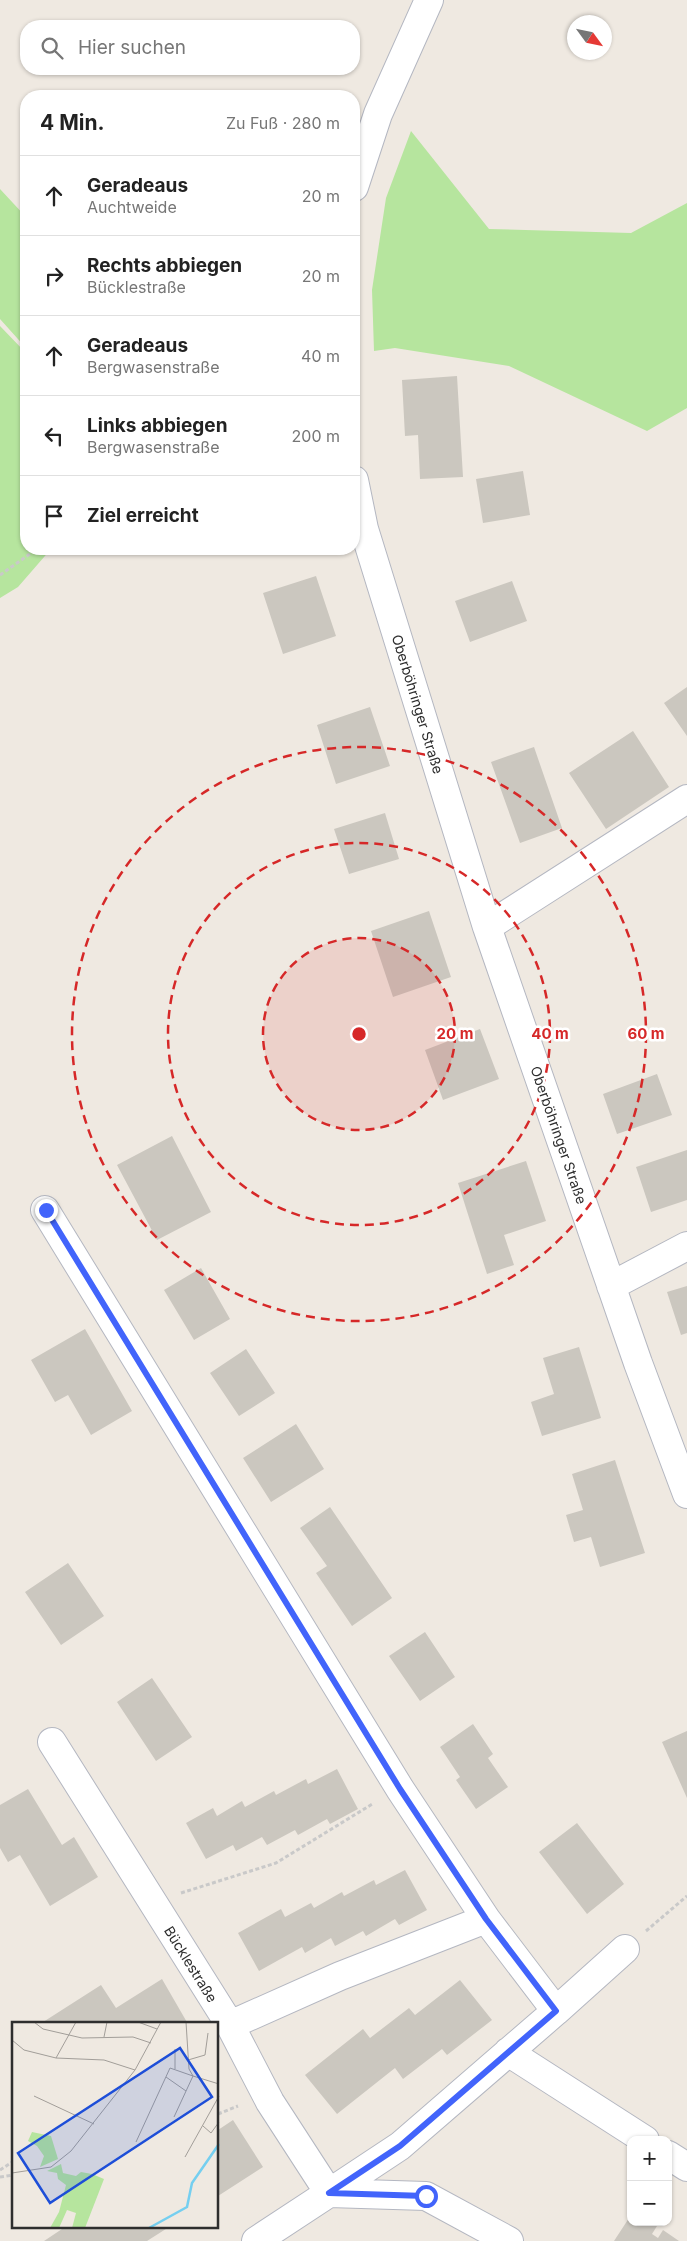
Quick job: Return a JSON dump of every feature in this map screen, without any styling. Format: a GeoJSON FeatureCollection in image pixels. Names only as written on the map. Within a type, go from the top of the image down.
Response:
{"type":"FeatureCollection","features":[{"type":"Feature","properties":{"kind":"street"},"geometry":{"type":"LineString","coordinates":[[360,169],[378,114],[429,0]]}},
{"type":"Feature","properties":{"kind":"street","name":"Oberböhringer Straße"},"geometry":{"type":"LineString","coordinates":[[360,509],[364,529],[487,927],[612,1286],[687,1494]]}},
{"type":"Feature","properties":{"kind":"street"},"geometry":{"type":"LineString","coordinates":[[487,927],[687,799]]}},
{"type":"Feature","properties":{"kind":"street"},"geometry":{"type":"LineString","coordinates":[[46,1210],[400,1789],[486,1919],[556,2011]]}},
{"type":"Feature","properties":{"kind":"street"},"geometry":{"type":"LineString","coordinates":[[612,1286],[687,1246]]}},
{"type":"Feature","properties":{"kind":"street","name":"Bücklestraße"},"geometry":{"type":"LineString","coordinates":[[52,1742],[230,2025],[270,2102],[329,2193]]}},
{"type":"Feature","properties":{"kind":"street"},"geometry":{"type":"LineString","coordinates":[[230,2025],[340,1976],[486,1919]]}},
{"type":"Feature","properties":{"kind":"street"},"geometry":{"type":"LineString","coordinates":[[256,2241],[400,2146],[625,1949]]}},
{"type":"Feature","properties":{"kind":"street"},"geometry":{"type":"LineString","coordinates":[[508,2052],[639,2136]]}},
{"type":"Feature","properties":{"kind":"street"},"geometry":{"type":"LineString","coordinates":[[672,2157],[687,2166]]}},
{"type":"Feature","properties":{"kind":"street"},"geometry":{"type":"LineString","coordinates":[[329,2193],[426,2196],[509,2241]]}},
{"type":"Feature","properties":{"kind":"path"},"geometry":{"type":"LineString","coordinates":[[0,575],[28,555]]}},
{"type":"Feature","properties":{"kind":"path"},"geometry":{"type":"LineString","coordinates":[[152,1902],[276,1864],[361,1810]]}},
{"type":"Feature","properties":{"kind":"path"},"geometry":{"type":"LineString","coordinates":[[625,1949],[687,1896]]}},
{"type":"Feature","properties":{"kind":"path"},"geometry":{"type":"LineString","coordinates":[[0,2170],[12,2162]]}},
{"type":"Feature","properties":{"kind":"green space"},"geometry":{"type":"Polygon","coordinates":[[[411,131],[489,229],[631,233],[687,203],[687,408],[647,431],[509,366],[395,348],[374,351],[372,290],[386,198],[411,131]]]}},
{"type":"Feature","properties":{"kind":"green space"},"geometry":{"type":"Polygon","coordinates":[[[0,189],[20,211],[20,341],[0,319],[0,189]]]}},
{"type":"Feature","properties":{"kind":"green space"},"geometry":{"type":"Polygon","coordinates":[[[0,326],[20,347],[20,555],[46,555],[18,587],[0,598],[0,326]]]}},
{"type":"Feature","properties":{"kind":"building"},"geometry":{"type":"Polygon","coordinates":[[[457,376],[463,477],[420,479],[418,435],[405,436],[402,380],[457,376]]]}},
{"type":"Feature","properties":{"kind":"building"},"geometry":{"type":"Polygon","coordinates":[[[523,471],[530,515],[483,523],[476,479],[523,471]]]}},
{"type":"Feature","properties":{"kind":"building"},"geometry":{"type":"Polygon","coordinates":[[[316,576],[336,636],[283,654],[263,593],[316,576]]]}},
{"type":"Feature","properties":{"kind":"building"},"geometry":{"type":"Polygon","coordinates":[[[512,581],[527,621],[470,642],[455,601],[512,581]]]}},
{"type":"Feature","properties":{"kind":"building"},"geometry":{"type":"Polygon","coordinates":[[[687,687],[687,736],[664,703],[687,687]]]}},
{"type":"Feature","properties":{"kind":"building"},"geometry":{"type":"Polygon","coordinates":[[[370,707],[390,766],[336,784],[317,725],[370,707]]]}},
{"type":"Feature","properties":{"kind":"building"},"geometry":{"type":"Polygon","coordinates":[[[633,731],[669,787],[606,829],[569,773],[633,731]]]}},
{"type":"Feature","properties":{"kind":"building"},"geometry":{"type":"Polygon","coordinates":[[[534,747],[562,828],[520,843],[491,762],[534,747]]]}},
{"type":"Feature","properties":{"kind":"building"},"geometry":{"type":"Polygon","coordinates":[[[385,813],[399,859],[349,874],[334,829],[385,813]]]}},
{"type":"Feature","properties":{"kind":"building"},"geometry":{"type":"Polygon","coordinates":[[[429,911],[451,977],[393,997],[371,931],[429,911]]]}},
{"type":"Feature","properties":{"kind":"building"},"geometry":{"type":"Polygon","coordinates":[[[480,1029],[499,1079],[443,1100],[425,1050],[480,1029]]]}},
{"type":"Feature","properties":{"kind":"building"},"geometry":{"type":"Polygon","coordinates":[[[657,1074],[672,1115],[617,1134],[603,1094],[657,1074]]]}},
{"type":"Feature","properties":{"kind":"building"},"geometry":{"type":"Polygon","coordinates":[[[172,1136],[211,1212],[157,1240],[117,1165],[172,1136]]]}},
{"type":"Feature","properties":{"kind":"building"},"geometry":{"type":"Polygon","coordinates":[[[687,1150],[687,1200],[651,1212],[636,1167],[687,1150]]]}},
{"type":"Feature","properties":{"kind":"building"},"geometry":{"type":"Polygon","coordinates":[[[526,1161],[546,1221],[504,1235],[514,1265],[487,1274],[458,1183],[526,1161]]]}},
{"type":"Feature","properties":{"kind":"building"},"geometry":{"type":"Polygon","coordinates":[[[201,1268],[230,1319],[194,1340],[164,1290],[201,1268]]]}},
{"type":"Feature","properties":{"kind":"building"},"geometry":{"type":"Polygon","coordinates":[[[687,1286],[687,1333],[681,1335],[667,1292],[687,1286]]]}},
{"type":"Feature","properties":{"kind":"building"},"geometry":{"type":"Polygon","coordinates":[[[85,1329],[132,1411],[91,1435],[68,1395],[55,1402],[31,1360],[85,1329]]]}},
{"type":"Feature","properties":{"kind":"building"},"geometry":{"type":"Polygon","coordinates":[[[579,1347],[601,1418],[542,1436],[531,1402],[554,1394],[543,1358],[579,1347]]]}},
{"type":"Feature","properties":{"kind":"building"},"geometry":{"type":"Polygon","coordinates":[[[246,1349],[275,1393],[239,1416],[210,1373],[246,1349]]]}},
{"type":"Feature","properties":{"kind":"building"},"geometry":{"type":"Polygon","coordinates":[[[296,1424],[324,1469],[271,1502],[243,1458],[296,1424]]]}},
{"type":"Feature","properties":{"kind":"building"},"geometry":{"type":"Polygon","coordinates":[[[615,1460],[645,1553],[600,1567],[591,1537],[574,1542],[566,1515],[583,1510],[572,1474],[615,1460]]]}},
{"type":"Feature","properties":{"kind":"building"},"geometry":{"type":"Polygon","coordinates":[[[330,1507],[392,1598],[352,1626],[316,1573],[327,1566],[300,1528],[330,1507]]]}},
{"type":"Feature","properties":{"kind":"building"},"geometry":{"type":"Polygon","coordinates":[[[68,1563],[104,1616],[61,1645],[25,1592],[68,1563]]]}},
{"type":"Feature","properties":{"kind":"building"},"geometry":{"type":"Polygon","coordinates":[[[425,1632],[455,1677],[420,1701],[389,1656],[425,1632]]]}},
{"type":"Feature","properties":{"kind":"building"},"geometry":{"type":"Polygon","coordinates":[[[152,1678],[192,1737],[156,1761],[117,1702],[152,1678]]]}},
{"type":"Feature","properties":{"kind":"building"},"geometry":{"type":"Polygon","coordinates":[[[473,1724],[493,1754],[488,1758],[508,1787],[476,1809],[456,1780],[460,1777],[440,1747],[473,1724]]]}},
{"type":"Feature","properties":{"kind":"building"},"geometry":{"type":"Polygon","coordinates":[[[687,1731],[687,1798],[662,1742],[687,1731]]]}},
{"type":"Feature","properties":{"kind":"building"},"geometry":{"type":"Polygon","coordinates":[[[337,1769],[358,1809],[330,1824],[327,1819],[298,1835],[295,1830],[267,1845],[262,1837],[236,1851],[233,1845],[206,1859],[186,1823],[213,1808],[217,1816],[242,1801],[245,1807],[274,1791],[276,1795],[306,1779],[308,1784],[337,1769]]]}},
{"type":"Feature","properties":{"kind":"building"},"geometry":{"type":"Polygon","coordinates":[[[28,1789],[62,1845],[74,1837],[98,1877],[50,1906],[20,1855],[8,1862],[0,1848],[0,1805],[28,1789]]]}},
{"type":"Feature","properties":{"kind":"building"},"geometry":{"type":"Polygon","coordinates":[[[577,1823],[624,1884],[587,1914],[539,1852],[577,1823]]]}},
{"type":"Feature","properties":{"kind":"building"},"geometry":{"type":"Polygon","coordinates":[[[405,1870],[427,1910],[399,1925],[395,1919],[366,1936],[363,1931],[335,1946],[331,1938],[305,1953],[302,1947],[259,1971],[238,1933],[281,1909],[285,1917],[311,1903],[314,1908],[342,1892],[344,1896],[374,1880],[376,1885],[405,1870]]]}},
{"type":"Feature","properties":{"kind":"building"},"geometry":{"type":"Polygon","coordinates":[[[162,1979],[187,2022],[43,2022],[101,1985],[116,2008],[162,1979]]]}},
{"type":"Feature","properties":{"kind":"building"},"geometry":{"type":"Polygon","coordinates":[[[460,1980],[492,2020],[447,2055],[442,2049],[403,2079],[395,2068],[337,2114],[305,2075],[363,2029],[370,2038],[409,2008],[415,2015],[460,1980]]]}},
{"type":"Feature","properties":{"kind":"building"},"geometry":{"type":"Polygon","coordinates":[[[233,2120],[263,2167],[219,2195],[219,2129],[233,2120]]]}},
{"type":"Feature","properties":{"kind":"building"},"geometry":{"type":"Polygon","coordinates":[[[627,2221],[627,2226],[657,2226],[652,2234],[658,2238],[663,2230],[679,2241],[614,2241],[627,2221]]]}},
{"type":"Feature","properties":{"kind":"building"},"geometry":{"type":"Polygon","coordinates":[[[64,2228],[167,2228],[147,2241],[44,2241],[64,2228]]]}},
{"type":"Feature","properties":{"kind":"route"},"geometry":{"type":"LineString","coordinates":[[46,1210],[400,1789],[486,1919],[556,2011],[400,2146],[329,2193],[426,2196]]}}]}
